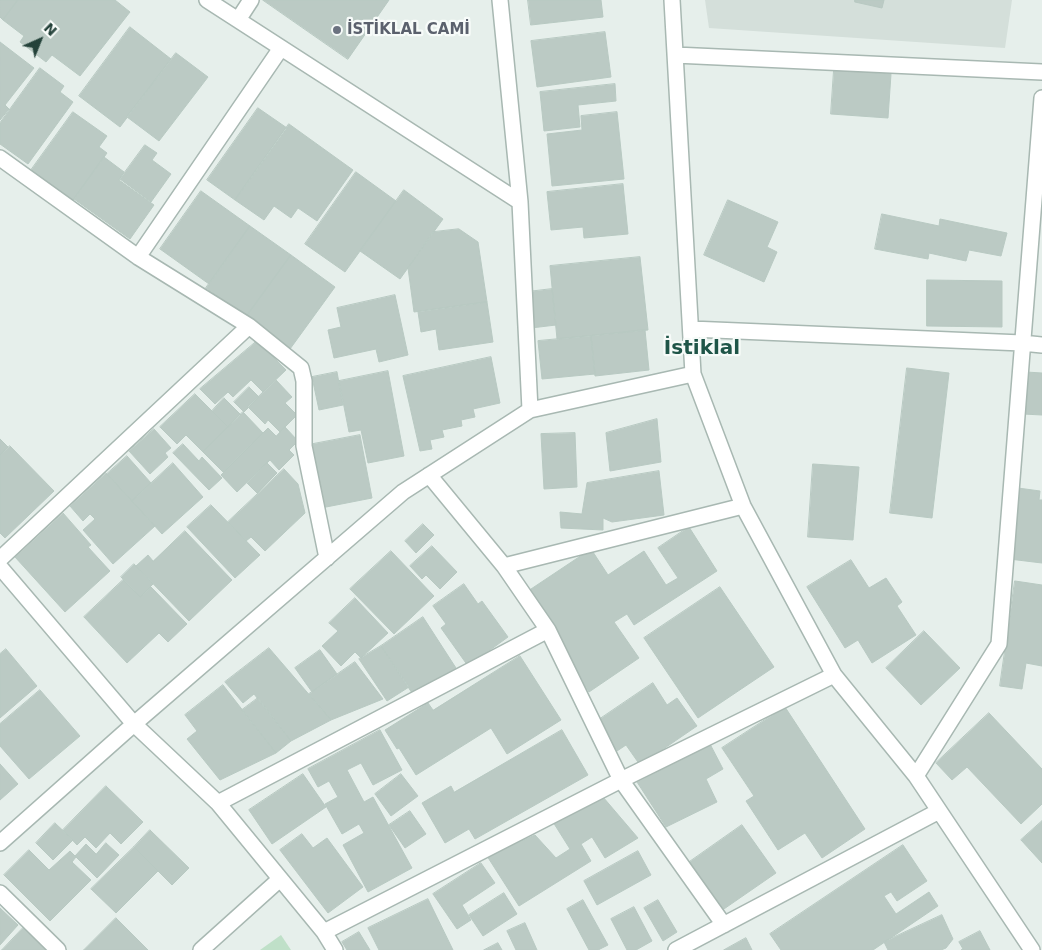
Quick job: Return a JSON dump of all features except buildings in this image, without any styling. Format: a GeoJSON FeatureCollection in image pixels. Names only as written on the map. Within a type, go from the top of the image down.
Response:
{"type":"FeatureCollection","features":[{"type":"Feature","properties":{"kind":"street"},"geometry":{"type":"LineString","coordinates":[[207,0],[520,202]]}},
{"type":"Feature","properties":{"kind":"street"},"geometry":{"type":"LineString","coordinates":[[238,20],[251,0]]}},
{"type":"Feature","properties":{"kind":"street"},"geometry":{"type":"LineString","coordinates":[[500,0],[520,202],[530,410]]}},
{"type":"Feature","properties":{"kind":"street"},"geometry":{"type":"LineString","coordinates":[[672,0],[693,374],[743,506],[834,675],[916,776],[1032,950]]}},
{"type":"Feature","properties":{"kind":"street"},"geometry":{"type":"LineString","coordinates":[[138,256],[281,48]]}},
{"type":"Feature","properties":{"kind":"street"},"geometry":{"type":"LineString","coordinates":[[675,55],[1042,72]]}},
{"type":"Feature","properties":{"kind":"street"},"geometry":{"type":"LineString","coordinates":[[916,776],[999,644],[1042,98]]}},
{"type":"Feature","properties":{"kind":"street"},"geometry":{"type":"LineString","coordinates":[[0,158],[138,256],[249,326],[301,368],[304,382],[304,446],[327,558]]}},
{"type":"Feature","properties":{"kind":"street"},"geometry":{"type":"LineString","coordinates":[[0,559],[249,326]]}},
{"type":"Feature","properties":{"kind":"street"},"geometry":{"type":"LineString","coordinates":[[691,329],[1042,345]]}},
{"type":"Feature","properties":{"kind":"street"},"geometry":{"type":"LineString","coordinates":[[0,843],[134,724],[403,492],[428,475],[530,410],[693,374]]}},
{"type":"Feature","properties":{"kind":"street"},"geometry":{"type":"LineString","coordinates":[[428,475],[504,566],[548,630],[622,780],[724,925]]}},
{"type":"Feature","properties":{"kind":"street"},"geometry":{"type":"LineString","coordinates":[[504,566],[743,506]]}},
{"type":"Feature","properties":{"kind":"street"},"geometry":{"type":"LineString","coordinates":[[0,567],[134,724],[218,803],[324,932],[336,950]]}},
{"type":"Feature","properties":{"kind":"street"},"geometry":{"type":"LineString","coordinates":[[218,803],[548,630]]}},
{"type":"Feature","properties":{"kind":"street"},"geometry":{"type":"LineString","coordinates":[[324,932],[622,780],[834,675]]}},
{"type":"Feature","properties":{"kind":"street"},"geometry":{"type":"LineString","coordinates":[[676,950],[939,812]]}},
{"type":"Feature","properties":{"kind":"street"},"geometry":{"type":"LineString","coordinates":[[200,950],[280,879]]}},
{"type":"Feature","properties":{"kind":"street"},"geometry":{"type":"LineString","coordinates":[[0,893],[58,950]]}},
{"type":"Feature","properties":{"kind":"shaded area"},"geometry":{"type":"Polygon","coordinates":[[[705,0],[1012,0],[1005,48],[709,28],[705,0]]]}},
{"type":"Feature","properties":{"kind":"green space"},"geometry":{"type":"Polygon","coordinates":[[[281,935],[291,950],[260,950],[281,935]]]}},
{"type":"Feature","properties":{"kind":"place","name":"İSTİKLAL CAMİ"},"geometry":{"type":"Point","coordinates":[337,30]}},
{"type":"Feature","properties":{"kind":"district","name":"İstiklal"},"geometry":{"type":"Point","coordinates":[702,349]}}]}
